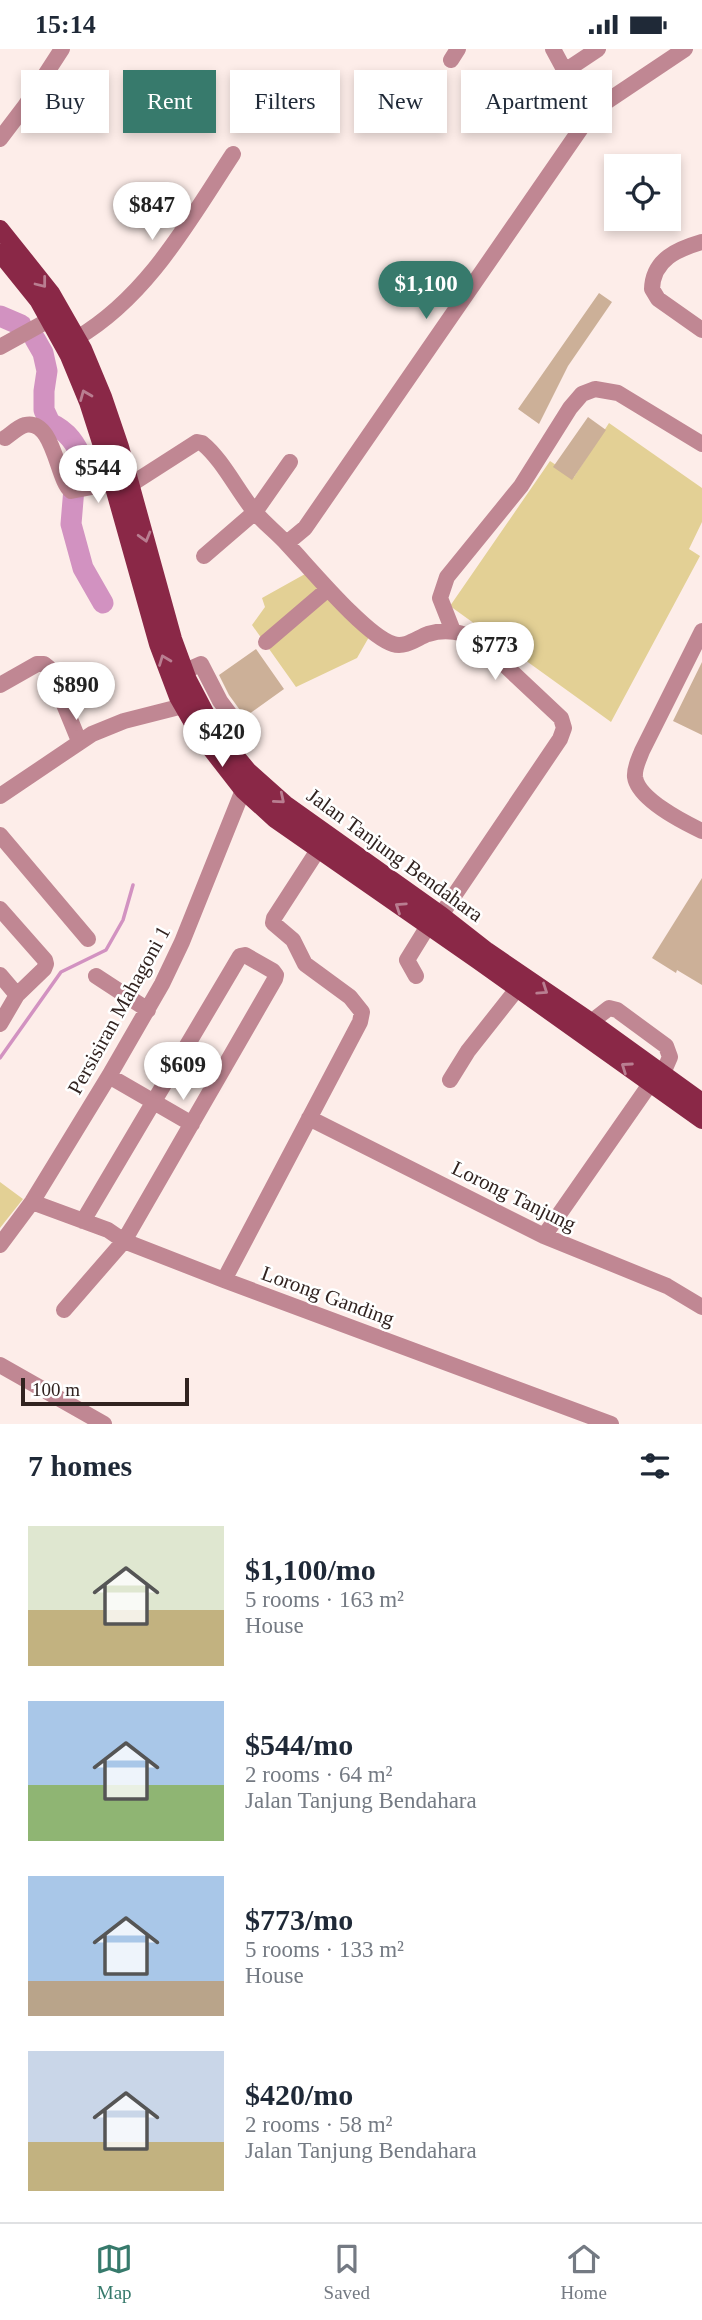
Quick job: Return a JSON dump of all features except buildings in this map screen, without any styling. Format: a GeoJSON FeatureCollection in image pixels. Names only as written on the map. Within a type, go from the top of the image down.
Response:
{"type":"FeatureCollection","features":[{"type":"Feature","properties":{"kind":"main road","name":"Jalan Tanjung Bendahara"},"geometry":{"type":"LineString","coordinates":[[0,229],[51,293],[77,338],[103,397],[158,644],[183,706],[198,732],[243,790],[275,819],[318,850],[487,951],[591,1022],[702,1120]]}},
{"type":"Feature","properties":{"kind":"main road","name":"Jalan Tanjung Bendahara"},"geometry":{"type":"LineString","coordinates":[[0,253],[38,300],[69,356],[121,484],[173,639],[200,664],[211,722],[248,771],[285,804],[517,989],[657,1079],[702,1102]]}},
{"type":"Feature","properties":{"kind":"street"},"geometry":{"type":"LineString","coordinates":[[0,139],[62,49]]}},
{"type":"Feature","properties":{"kind":"street"},"geometry":{"type":"LineString","coordinates":[[553,49],[564,70]]}},
{"type":"Feature","properties":{"kind":"street"},"geometry":{"type":"LineString","coordinates":[[566,70],[598,49]]}},
{"type":"Feature","properties":{"kind":"street"},"geometry":{"type":"LineString","coordinates":[[612,98],[685,49]]}},
{"type":"Feature","properties":{"kind":"street"},"geometry":{"type":"LineString","coordinates":[[287,543],[304,528],[578,133]]}},
{"type":"Feature","properties":{"kind":"street"},"geometry":{"type":"LineString","coordinates":[[77,338],[112,315],[134,294],[166,254],[233,155]]}},
{"type":"Feature","properties":{"kind":"street"},"geometry":{"type":"LineString","coordinates":[[702,242],[677,249],[667,256],[655,275],[652,289],[658,299],[702,330]]}},
{"type":"Feature","properties":{"kind":"street"},"geometry":{"type":"LineString","coordinates":[[0,347],[49,320]]}},
{"type":"Feature","properties":{"kind":"street"},"geometry":{"type":"LineString","coordinates":[[453,631],[440,598],[447,577],[521,487],[570,408],[582,394],[595,389],[618,393],[702,444]]}},
{"type":"Feature","properties":{"kind":"street"},"geometry":{"type":"LineString","coordinates":[[5,437],[26,425],[31,425],[42,433],[55,453],[65,487],[73,491],[121,484],[197,442],[202,443],[255,512],[366,626],[393,645],[416,641],[426,635],[463,632],[479,641],[561,718],[564,728],[559,739],[407,960],[416,976]]}},
{"type":"Feature","properties":{"kind":"street"},"geometry":{"type":"LineString","coordinates":[[204,556],[255,512],[290,462]]}},
{"type":"Feature","properties":{"kind":"street"},"geometry":{"type":"LineString","coordinates":[[266,642],[328,589]]}},
{"type":"Feature","properties":{"kind":"street"},"geometry":{"type":"LineString","coordinates":[[702,631],[642,751],[635,778],[648,798],[702,831]]}},
{"type":"Feature","properties":{"kind":"street"},"geometry":{"type":"LineString","coordinates":[[0,685],[37,664],[44,664],[49,668],[79,741]]}},
{"type":"Feature","properties":{"kind":"street"},"geometry":{"type":"LineString","coordinates":[[0,796],[79,741],[124,721],[183,706]]}},
{"type":"Feature","properties":{"kind":"street","name":"Persisiran Mahagoni 1"},"geometry":{"type":"LineString","coordinates":[[0,1245],[32,1202],[148,1010],[182,942],[243,790]]}},
{"type":"Feature","properties":{"kind":"street"},"geometry":{"type":"LineString","coordinates":[[0,835],[88,939]]}},
{"type":"Feature","properties":{"kind":"street"},"geometry":{"type":"LineString","coordinates":[[224,1280],[360,1023],[362,1012],[350,997],[305,964],[293,940],[273,923],[318,850]]}},
{"type":"Feature","properties":{"kind":"street"},"geometry":{"type":"LineString","coordinates":[[0,909],[46,964],[17,995],[0,1024]]}},
{"type":"Feature","properties":{"kind":"street"},"geometry":{"type":"LineString","coordinates":[[64,1310],[124,1241],[276,975],[273,971],[245,955],[240,956],[83,1221]]}},
{"type":"Feature","properties":{"kind":"street"},"geometry":{"type":"LineString","coordinates":[[0,975],[17,995]]}},
{"type":"Feature","properties":{"kind":"street"},"geometry":{"type":"LineString","coordinates":[[96,976],[148,1010]]}},
{"type":"Feature","properties":{"kind":"street"},"geometry":{"type":"LineString","coordinates":[[450,1080],[468,1051],[517,989]]}},
{"type":"Feature","properties":{"kind":"street"},"geometry":{"type":"LineString","coordinates":[[544,1236],[670,1057],[666,1046],[617,1010],[609,1008],[591,1022]]}},
{"type":"Feature","properties":{"kind":"street"},"geometry":{"type":"LineString","coordinates":[[109,1076],[192,1124]]}},
{"type":"Feature","properties":{"kind":"street","name":"Lorong Tanjung"},"geometry":{"type":"LineString","coordinates":[[310,1118],[544,1236],[699,1299]]}},
{"type":"Feature","properties":{"kind":"street","name":"Lorong Ganding"},"geometry":{"type":"LineString","coordinates":[[32,1202],[107,1230],[124,1241],[224,1280],[611,1424]]}},
{"type":"Feature","properties":{"kind":"street"},"geometry":{"type":"LineString","coordinates":[[0,1365],[104,1424]]}},
{"type":"Feature","properties":{"kind":"shaded area"},"geometry":{"type":"Polygon","coordinates":[[[609,423],[702,488],[702,522],[689,549],[700,556],[611,722],[450,606],[550,461],[574,477],[609,423]]]}},
{"type":"Feature","properties":{"kind":"shaded area"},"geometry":{"type":"Polygon","coordinates":[[[305,574],[369,637],[357,658],[296,687],[252,625],[265,607],[262,598],[305,574]]]}},
{"type":"Feature","properties":{"kind":"shaded area"},"geometry":{"type":"Polygon","coordinates":[[[0,1182],[23,1199],[0,1228],[0,1182]]]}},
{"type":"Feature","properties":{"kind":"waterway"},"geometry":{"type":"LineString","coordinates":[[0,316],[21,325]]}},
{"type":"Feature","properties":{"kind":"waterway"},"geometry":{"type":"LineString","coordinates":[[35,339],[43,353],[47,371],[44,410],[50,423],[71,439],[84,462],[74,488],[71,524],[83,568],[103,603]]}},
{"type":"Feature","properties":{"kind":"waterway"},"geometry":{"type":"LineString","coordinates":[[0,1058],[61,972],[106,950],[123,920],[133,885]]}}]}
